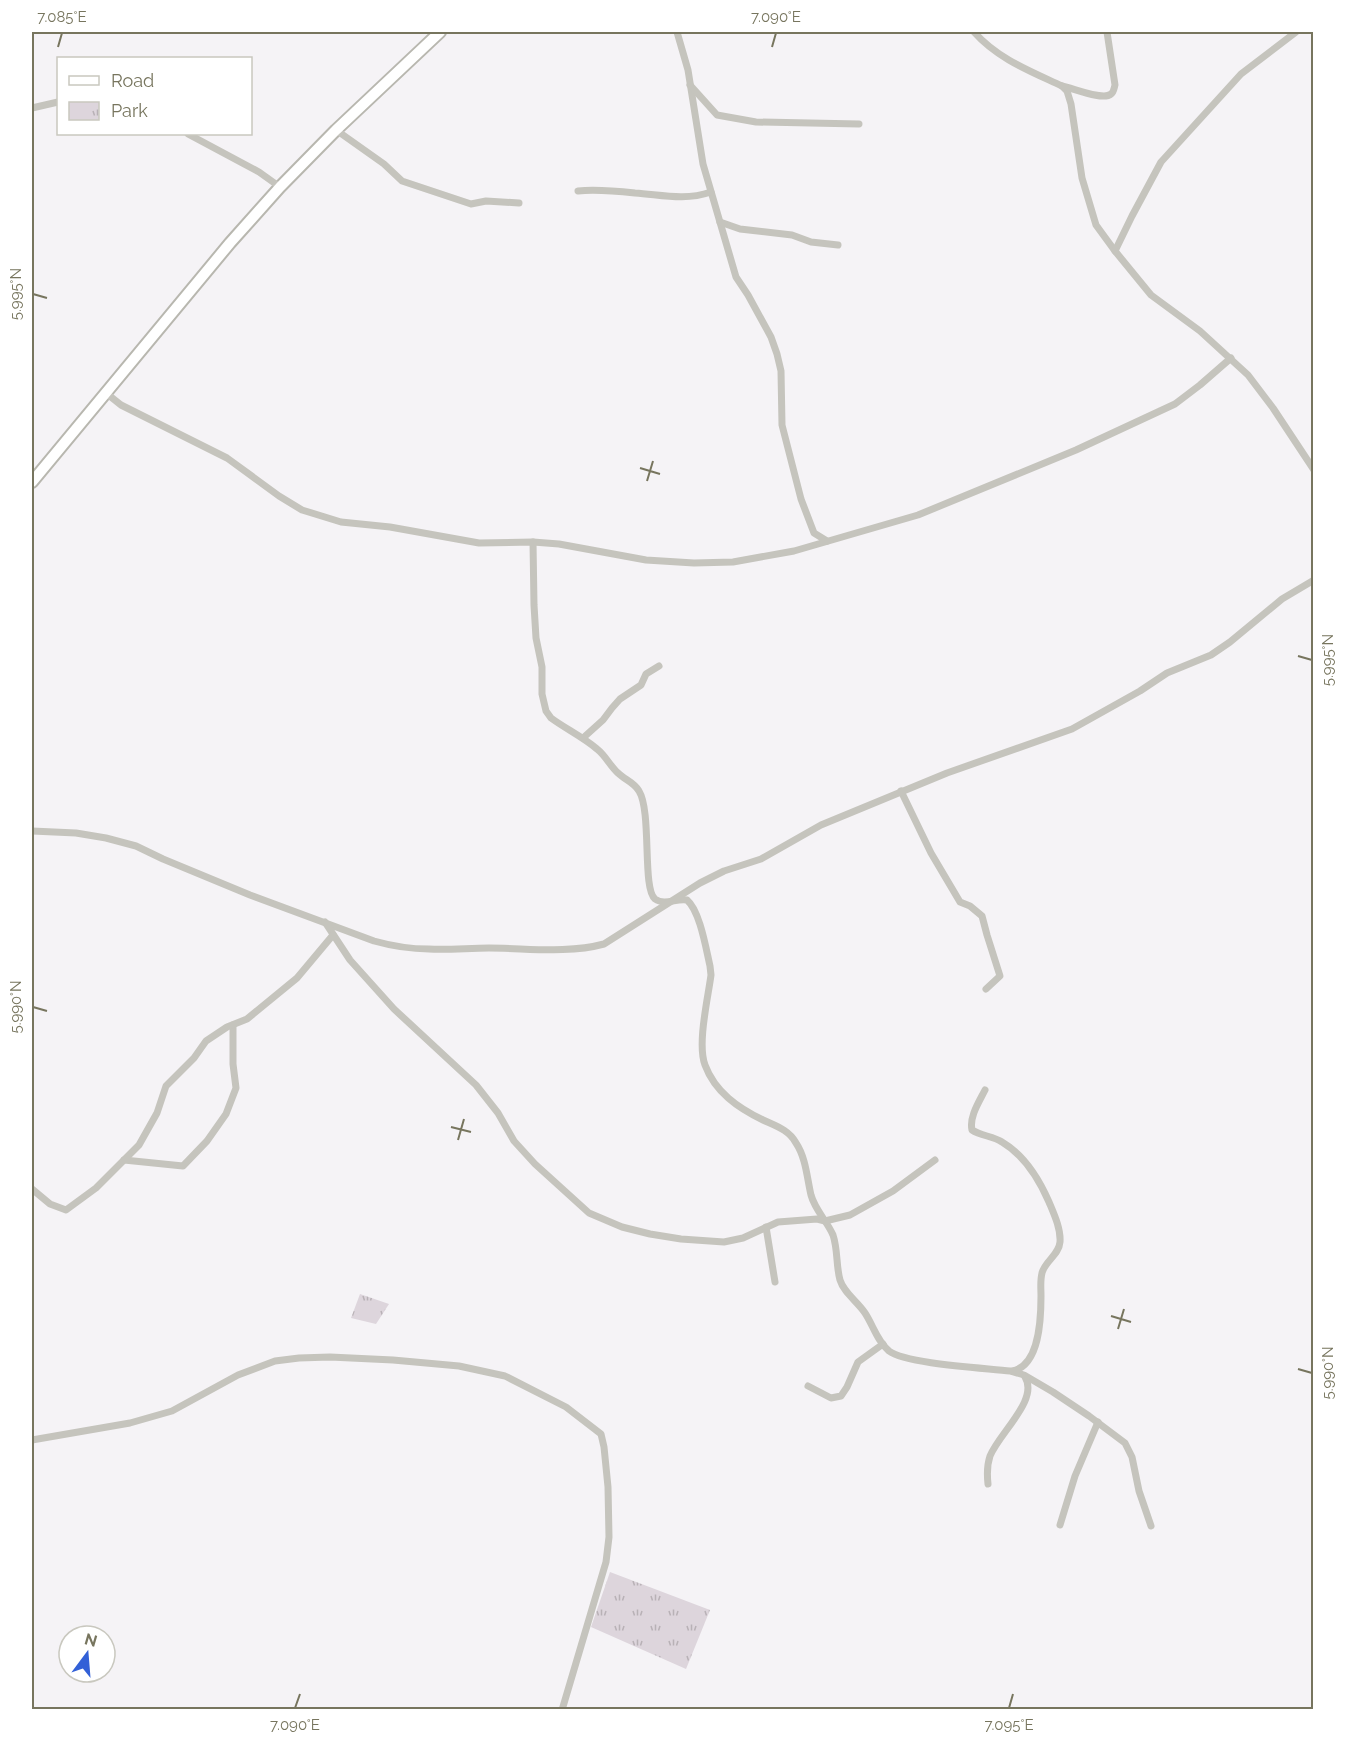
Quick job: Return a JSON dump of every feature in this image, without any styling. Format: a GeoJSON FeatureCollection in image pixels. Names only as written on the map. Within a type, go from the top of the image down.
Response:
{"type":"FeatureCollection","features":[{"type":"Feature","properties":{"kind":"main road"},"geometry":{"type":"LineString","coordinates":[[32,482],[230,243],[280,187],[336,130],[440,32]]}},
{"type":"Feature","properties":{"kind":"street"},"geometry":{"type":"LineString","coordinates":[[677,32],[690,86],[703,164],[736,277],[771,337],[777,354],[781,371],[782,425],[801,499],[814,533],[827,541]]}},
{"type":"Feature","properties":{"kind":"street"},"geometry":{"type":"LineString","coordinates":[[974,32],[997,54],[1016,65],[1062,86],[1075,88],[1092,95],[1109,96],[1113,93],[1115,85],[1107,32]]}},
{"type":"Feature","properties":{"kind":"street"},"geometry":{"type":"LineString","coordinates":[[1115,251],[1161,162],[1241,74],[1296,32]]}},
{"type":"Feature","properties":{"kind":"street"},"geometry":{"type":"LineString","coordinates":[[690,86],[717,115],[756,122],[859,124]]}},
{"type":"Feature","properties":{"kind":"street"},"geometry":{"type":"LineString","coordinates":[[1062,86],[1067,91],[1071,104],[1082,178],[1096,225],[1151,295],[1200,331],[1248,375],[1314,470]]}},
{"type":"Feature","properties":{"kind":"street"},"geometry":{"type":"LineString","coordinates":[[32,108],[57,102]]}},
{"type":"Feature","properties":{"kind":"street"},"geometry":{"type":"LineString","coordinates":[[336,130],[384,164],[402,180],[471,204],[486,201],[519,203]]}},
{"type":"Feature","properties":{"kind":"street"},"geometry":{"type":"LineString","coordinates":[[190,135],[259,172],[280,187]]}},
{"type":"Feature","properties":{"kind":"street"},"geometry":{"type":"LineString","coordinates":[[578,191],[595,189],[671,198],[697,197],[711,192]]}},
{"type":"Feature","properties":{"kind":"street"},"geometry":{"type":"LineString","coordinates":[[720,222],[740,229],[792,235],[811,242],[838,245]]}},
{"type":"Feature","properties":{"kind":"street"},"geometry":{"type":"LineString","coordinates":[[106,393],[121,405],[227,458],[302,510],[322,517],[341,522],[390,527],[479,543],[533,542],[559,544],[646,560],[694,563],[733,562],[794,551],[918,515],[1076,450],[1175,404],[1231,358]]}},
{"type":"Feature","properties":{"kind":"street"},"geometry":{"type":"LineString","coordinates":[[533,542],[536,638],[542,667],[543,703],[551,718],[598,749],[618,773],[634,783],[645,808],[652,895],[656,900],[669,902],[687,900],[696,914],[710,966],[703,1058],[713,1082],[728,1098],[749,1113],[788,1132],[795,1140],[800,1150],[815,1207],[832,1232],[836,1244],[841,1283],[864,1312],[890,1352],[912,1360],[1010,1371],[1024,1375],[1098,1422],[1125,1443],[1132,1457],[1151,1526]]}},
{"type":"Feature","properties":{"kind":"street"},"geometry":{"type":"LineString","coordinates":[[32,831],[76,833],[136,846],[250,896],[374,941],[394,946],[428,950],[589,948],[604,944],[700,883],[769,855],[821,825],[901,791],[1072,729],[1167,673],[1211,655],[1282,599],[1314,580]]}},
{"type":"Feature","properties":{"kind":"street"},"geometry":{"type":"LineString","coordinates":[[583,738],[603,720],[620,699],[640,685],[646,674],[659,666]]}},
{"type":"Feature","properties":{"kind":"street"},"geometry":{"type":"LineString","coordinates":[[901,791],[960,902],[970,906],[982,916],[1000,976],[986,989]]}},
{"type":"Feature","properties":{"kind":"street"},"geometry":{"type":"LineString","coordinates":[[325,922],[350,960],[394,1009],[476,1085],[498,1113],[514,1141],[535,1164],[590,1214],[622,1227],[681,1239],[724,1242],[743,1238],[778,1222],[817,1219],[825,1221],[850,1215],[893,1191],[935,1160]]}},
{"type":"Feature","properties":{"kind":"street"},"geometry":{"type":"LineString","coordinates":[[32,1189],[50,1204],[66,1210],[96,1188],[139,1145],[157,1113],[166,1086],[194,1058],[206,1041],[227,1027],[247,1020],[297,978],[333,935]]}},
{"type":"Feature","properties":{"kind":"street"},"geometry":{"type":"LineString","coordinates":[[124,1160],[183,1166],[207,1142],[225,1114],[236,1088],[233,1064],[234,1024]]}},
{"type":"Feature","properties":{"kind":"street"},"geometry":{"type":"LineString","coordinates":[[985,1090],[972,1118],[972,1130],[1000,1141],[1028,1165],[1048,1200],[1060,1235],[1058,1251],[1042,1270],[1041,1314],[1031,1358],[1019,1370],[1010,1371]]}},
{"type":"Feature","properties":{"kind":"street"},"geometry":{"type":"LineString","coordinates":[[766,1227],[775,1282]]}},
{"type":"Feature","properties":{"kind":"street"},"geometry":{"type":"LineString","coordinates":[[808,1386],[831,1398],[841,1396],[858,1362],[883,1344]]}},
{"type":"Feature","properties":{"kind":"street"},"geometry":{"type":"LineString","coordinates":[[32,1440],[130,1423],[172,1411],[238,1375],[275,1361],[299,1358],[393,1360],[459,1366],[505,1376],[566,1407],[601,1434],[608,1487],[609,1537],[606,1562],[562,1710]]}},
{"type":"Feature","properties":{"kind":"street"},"geometry":{"type":"LineString","coordinates":[[988,1484],[987,1472],[990,1457],[1000,1438],[1028,1398],[1030,1388],[1024,1375]]}},
{"type":"Feature","properties":{"kind":"street"},"geometry":{"type":"LineString","coordinates":[[1060,1525],[1075,1476],[1098,1422]]}},
{"type":"Feature","properties":{"kind":"green space"},"geometry":{"type":"Polygon","coordinates":[[[360,1294],[389,1304],[376,1324],[351,1318],[360,1294]]]}},
{"type":"Feature","properties":{"kind":"green space"},"geometry":{"type":"Polygon","coordinates":[[[610,1572],[710,1610],[686,1669],[591,1627],[610,1572]]]}}]}
